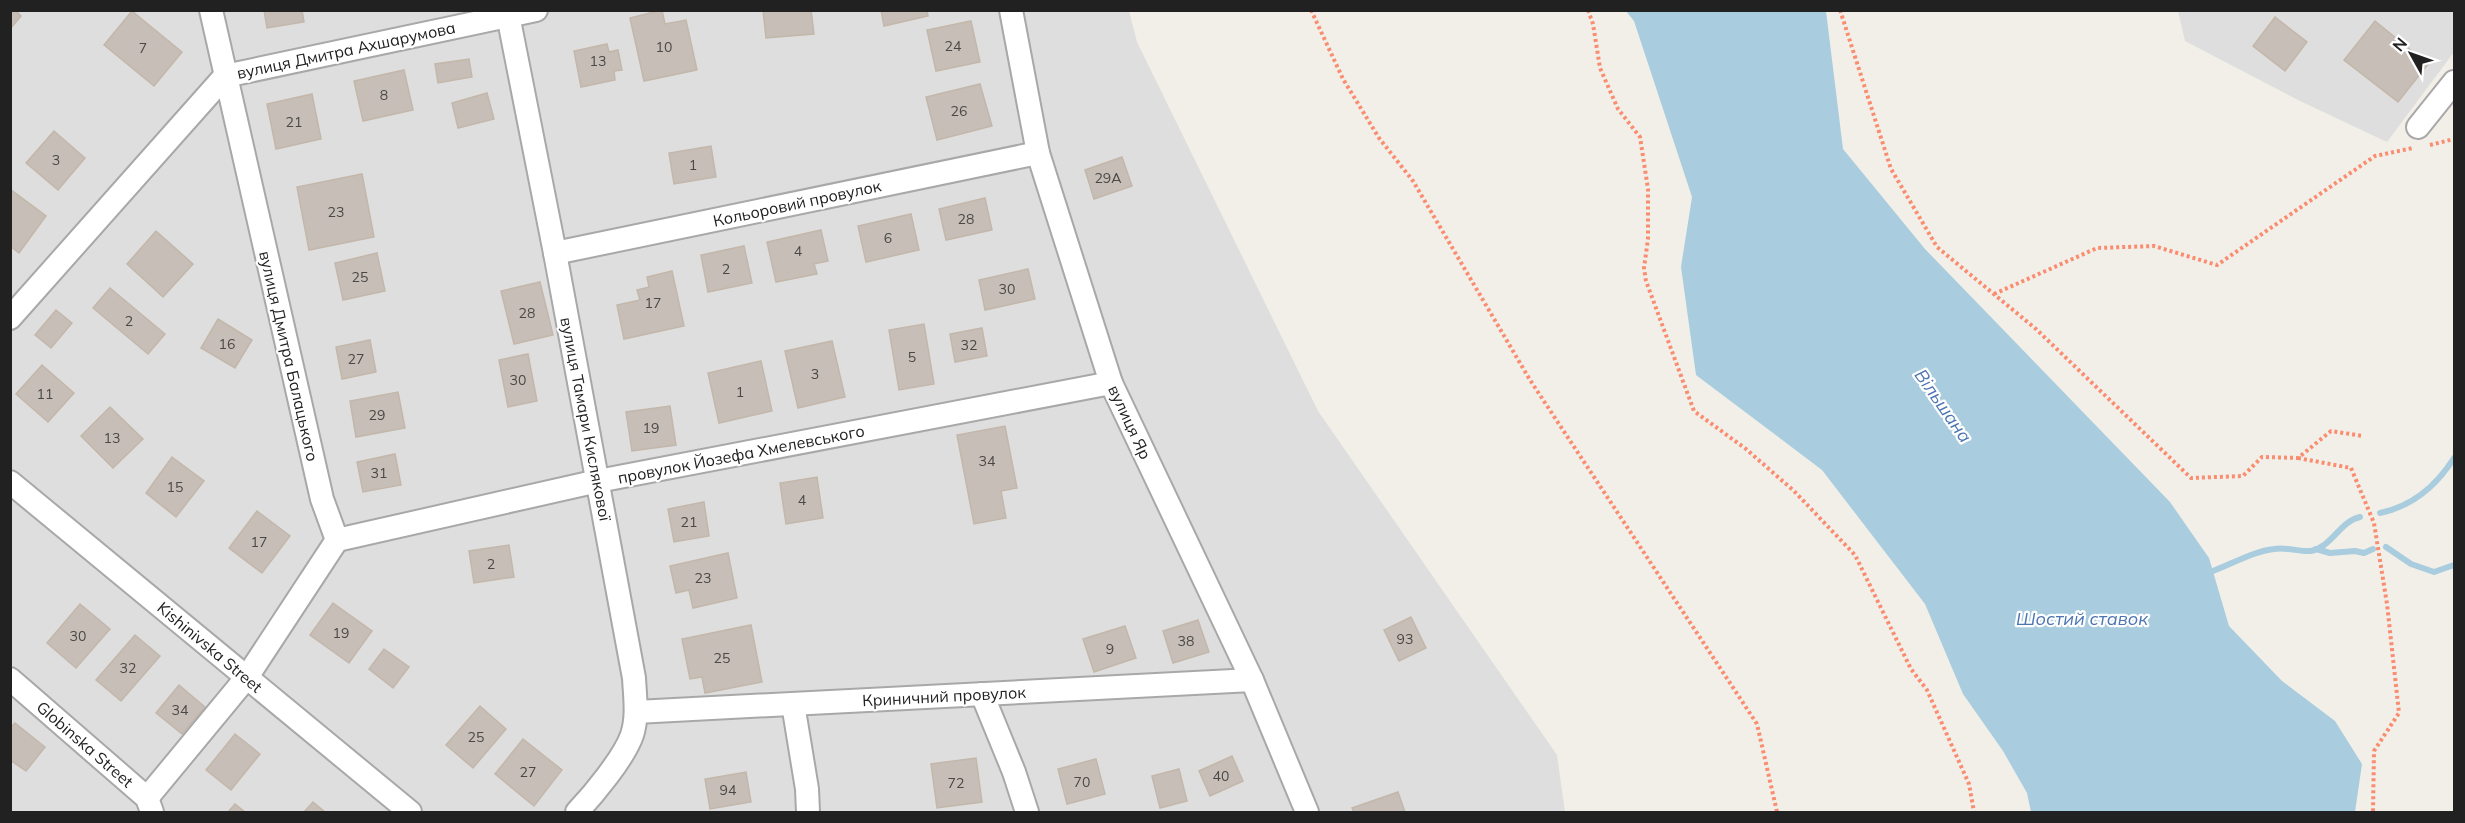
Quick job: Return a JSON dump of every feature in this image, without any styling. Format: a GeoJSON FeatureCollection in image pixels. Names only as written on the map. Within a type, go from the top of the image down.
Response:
{"type":"FeatureCollection","features":[{"type":"Feature","properties":{"kind":"street","name":"вулиця Дмитра Балацького"},"geometry":{"type":"LineString","coordinates":[[211,10],[322,499],[337,540]]}},
{"type":"Feature","properties":{"kind":"street","name":"вулиця Дмитра Ахшарумова"},"geometry":{"type":"LineString","coordinates":[[10,318],[225,76],[507,13],[536,10]]}},
{"type":"Feature","properties":{"kind":"street","name":"вулиця Яр"},"geometry":{"type":"LineString","coordinates":[[1011,10],[1038,153],[1111,382],[1252,680],[1307,813]]}},
{"type":"Feature","properties":{"kind":"street","name":"вулиця Тамари Кислякової"},"geometry":{"type":"LineString","coordinates":[[507,13],[555,254],[634,678],[636,712],[632,736],[613,768],[577,813]]}},
{"type":"Feature","properties":{"kind":"street"},"geometry":{"type":"LineString","coordinates":[[2418,127],[2454,82]]}},
{"type":"Feature","properties":{"kind":"street","name":"Кольоровий провулок"},"geometry":{"type":"LineString","coordinates":[[555,254],[1038,153]]}},
{"type":"Feature","properties":{"kind":"street","name":"провулок Йозефа Хмелевського"},"geometry":{"type":"LineString","coordinates":[[337,540],[598,481],[1111,382]]}},
{"type":"Feature","properties":{"kind":"street","name":"Kishinivska Street"},"geometry":{"type":"LineString","coordinates":[[10,482],[410,813]]}},
{"type":"Feature","properties":{"kind":"street"},"geometry":{"type":"LineString","coordinates":[[150,805],[246,677],[337,540]]}},
{"type":"Feature","properties":{"kind":"street","name":"Globinska Street"},"geometry":{"type":"LineString","coordinates":[[10,679],[150,805]]}},
{"type":"Feature","properties":{"kind":"street","name":"Криничний провулок"},"geometry":{"type":"LineString","coordinates":[[636,712],[1252,680]]}},
{"type":"Feature","properties":{"kind":"street"},"geometry":{"type":"LineString","coordinates":[[982,694],[1014,772],[1027,813]]}},
{"type":"Feature","properties":{"kind":"street"},"geometry":{"type":"LineString","coordinates":[[793,704],[807,789],[808,813]]}},
{"type":"Feature","properties":{"kind":"path"},"geometry":{"type":"LineString","coordinates":[[1311,10],[1343,80],[1379,138],[1413,181],[1530,380],[1756,724],[1777,813]]}},
{"type":"Feature","properties":{"kind":"path"},"geometry":{"type":"LineString","coordinates":[[1588,10],[1593,24],[1600,68],[1618,109],[1640,137],[1648,189],[1648,239],[1644,268],[1646,281],[1694,411],[1746,449],[1794,491],[1855,555],[1911,669],[1931,700],[1969,784],[1974,813]]}},
{"type":"Feature","properties":{"kind":"path"},"geometry":{"type":"LineString","coordinates":[[1840,10],[1891,169],[1937,247],[2036,329],[2191,478],[2243,476],[2262,457],[2298,458],[2351,468],[2374,523],[2387,604],[2398,713],[2374,751],[2373,813]]}},
{"type":"Feature","properties":{"kind":"path"},"geometry":{"type":"LineString","coordinates":[[1994,294],[2097,248],[2154,246],[2217,265],[2375,156],[2454,139]]}},
{"type":"Feature","properties":{"kind":"path"},"geometry":{"type":"LineString","coordinates":[[2298,458],[2331,431],[2363,436]]}},
{"type":"Feature","properties":{"kind":"shaded area"},"geometry":{"type":"Polygon","coordinates":[[[10,11],[1129,11],[1137,42],[1318,411],[1557,755],[1565,812],[11,812],[10,11]]]}},
{"type":"Feature","properties":{"kind":"shaded area"},"geometry":{"type":"Polygon","coordinates":[[[2178,11],[2454,11],[2454,52],[2387,142],[2298,100],[2185,41],[2178,11]]]}},
{"type":"Feature","properties":{"kind":"water","name":"Шостий ставок"},"geometry":{"type":"Polygon","coordinates":[[[1626,11],[1826,11],[1843,149],[1925,249],[2170,502],[2209,558],[2229,626],[2282,681],[2335,721],[2362,764],[2355,812],[2031,812],[2027,793],[2003,751],[1963,694],[1925,604],[1822,470],[1696,375],[1681,267],[1692,197],[1634,21],[1626,11]]]}},
{"type":"Feature","properties":{"kind":"building"},"geometry":{"type":"Polygon","coordinates":[[[10,10],[15,10],[21,16],[10,29],[10,10]]]}},
{"type":"Feature","properties":{"kind":"building"},"geometry":{"type":"Polygon","coordinates":[[[264,10],[302,10],[304,22],[267,28],[264,10]]]}},
{"type":"Feature","properties":{"kind":"building"},"geometry":{"type":"Polygon","coordinates":[[[662,10],[665,24],[686,20],[697,70],[644,81],[630,18],[662,10]]]}},
{"type":"Feature","properties":{"kind":"building"},"geometry":{"type":"Polygon","coordinates":[[[763,10],[811,10],[814,34],[766,38],[763,10]]]}},
{"type":"Feature","properties":{"kind":"building"},"geometry":{"type":"Polygon","coordinates":[[[881,10],[927,10],[928,16],[884,26],[881,10]]]}},
{"type":"Feature","properties":{"kind":"building"},"geometry":{"type":"Polygon","coordinates":[[[132,11],[182,52],[154,86],[104,45],[132,11]]]}},
{"type":"Feature","properties":{"kind":"building"},"geometry":{"type":"Polygon","coordinates":[[[2275,17],[2307,42],[2285,71],[2253,46],[2275,17]]]}},
{"type":"Feature","properties":{"kind":"building"},"geometry":{"type":"Polygon","coordinates":[[[971,21],[980,62],[936,71],[927,30],[971,21]]]}},
{"type":"Feature","properties":{"kind":"building"},"geometry":{"type":"Polygon","coordinates":[[[2375,21],[2428,64],[2398,102],[2344,60],[2375,21]]]}},
{"type":"Feature","properties":{"kind":"building"},"geometry":{"type":"Polygon","coordinates":[[[607,44],[609,52],[618,50],[622,70],[614,71],[615,80],[581,87],[574,51],[607,44]]]}},
{"type":"Feature","properties":{"kind":"building"},"geometry":{"type":"Polygon","coordinates":[[[469,59],[472,77],[438,83],[435,64],[469,59]]]}},
{"type":"Feature","properties":{"kind":"building"},"geometry":{"type":"Polygon","coordinates":[[[404,70],[413,110],[363,121],[354,81],[404,70]]]}},
{"type":"Feature","properties":{"kind":"building"},"geometry":{"type":"Polygon","coordinates":[[[980,84],[992,126],[937,140],[926,97],[980,84]]]}},
{"type":"Feature","properties":{"kind":"building"},"geometry":{"type":"Polygon","coordinates":[[[487,93],[494,119],[458,128],[452,103],[487,93]]]}},
{"type":"Feature","properties":{"kind":"building"},"geometry":{"type":"Polygon","coordinates":[[[312,94],[321,139],[276,149],[267,104],[312,94]]]}},
{"type":"Feature","properties":{"kind":"building"},"geometry":{"type":"Polygon","coordinates":[[[54,131],[85,158],[58,190],[26,163],[54,131]]]}},
{"type":"Feature","properties":{"kind":"building"},"geometry":{"type":"Polygon","coordinates":[[[711,146],[716,177],[674,184],[669,153],[711,146]]]}},
{"type":"Feature","properties":{"kind":"building"},"geometry":{"type":"Polygon","coordinates":[[[1122,157],[1132,186],[1094,199],[1085,170],[1122,157]]]}},
{"type":"Feature","properties":{"kind":"building"},"geometry":{"type":"Polygon","coordinates":[[[362,174],[374,237],[309,250],[297,187],[362,174]]]}},
{"type":"Feature","properties":{"kind":"building"},"geometry":{"type":"Polygon","coordinates":[[[10,189],[46,216],[19,253],[10,246],[10,189]]]}},
{"type":"Feature","properties":{"kind":"building"},"geometry":{"type":"Polygon","coordinates":[[[985,198],[992,230],[946,240],[939,209],[985,198]]]}},
{"type":"Feature","properties":{"kind":"building"},"geometry":{"type":"Polygon","coordinates":[[[911,214],[919,250],[866,262],[858,226],[911,214]]]}},
{"type":"Feature","properties":{"kind":"building"},"geometry":{"type":"Polygon","coordinates":[[[821,230],[828,261],[814,264],[817,274],[776,282],[767,242],[821,230]]]}},
{"type":"Feature","properties":{"kind":"building"},"geometry":{"type":"Polygon","coordinates":[[[156,231],[193,264],[163,297],[127,264],[156,231]]]}},
{"type":"Feature","properties":{"kind":"building"},"geometry":{"type":"Polygon","coordinates":[[[744,246],[752,283],[708,292],[701,255],[744,246]]]}},
{"type":"Feature","properties":{"kind":"building"},"geometry":{"type":"Polygon","coordinates":[[[377,253],[385,291],[343,300],[335,263],[377,253]]]}},
{"type":"Feature","properties":{"kind":"building"},"geometry":{"type":"Polygon","coordinates":[[[1028,269],[1035,299],[985,310],[979,280],[1028,269]]]}},
{"type":"Feature","properties":{"kind":"building"},"geometry":{"type":"Polygon","coordinates":[[[672,271],[684,326],[624,339],[617,305],[640,300],[637,290],[649,287],[647,277],[672,271]]]}},
{"type":"Feature","properties":{"kind":"building"},"geometry":{"type":"Polygon","coordinates":[[[540,282],[553,335],[514,344],[501,291],[540,282]]]}},
{"type":"Feature","properties":{"kind":"building"},"geometry":{"type":"Polygon","coordinates":[[[110,288],[165,334],[148,354],[93,308],[110,288]]]}},
{"type":"Feature","properties":{"kind":"building"},"geometry":{"type":"Polygon","coordinates":[[[56,310],[72,323],[51,348],[35,335],[56,310]]]}},
{"type":"Feature","properties":{"kind":"building"},"geometry":{"type":"Polygon","coordinates":[[[218,319],[252,340],[235,368],[201,348],[218,319]]]}},
{"type":"Feature","properties":{"kind":"building"},"geometry":{"type":"Polygon","coordinates":[[[924,324],[934,384],[899,390],[889,330],[924,324]]]}},
{"type":"Feature","properties":{"kind":"building"},"geometry":{"type":"Polygon","coordinates":[[[982,328],[987,356],[955,362],[950,334],[982,328]]]}},
{"type":"Feature","properties":{"kind":"building"},"geometry":{"type":"Polygon","coordinates":[[[370,340],[376,372],[342,379],[336,347],[370,340]]]}},
{"type":"Feature","properties":{"kind":"building"},"geometry":{"type":"Polygon","coordinates":[[[832,341],[845,397],[798,408],[785,351],[832,341]]]}},
{"type":"Feature","properties":{"kind":"building"},"geometry":{"type":"Polygon","coordinates":[[[528,354],[537,401],[508,407],[499,360],[528,354]]]}},
{"type":"Feature","properties":{"kind":"building"},"geometry":{"type":"Polygon","coordinates":[[[761,361],[772,411],[719,423],[708,373],[761,361]]]}},
{"type":"Feature","properties":{"kind":"building"},"geometry":{"type":"Polygon","coordinates":[[[42,365],[74,393],[48,422],[16,394],[42,365]]]}},
{"type":"Feature","properties":{"kind":"building"},"geometry":{"type":"Polygon","coordinates":[[[398,392],[405,428],[356,437],[350,401],[398,392]]]}},
{"type":"Feature","properties":{"kind":"building"},"geometry":{"type":"Polygon","coordinates":[[[670,406],[676,445],[632,451],[626,412],[670,406]]]}},
{"type":"Feature","properties":{"kind":"building"},"geometry":{"type":"Polygon","coordinates":[[[110,407],[143,439],[113,468],[81,436],[110,407]]]}},
{"type":"Feature","properties":{"kind":"building"},"geometry":{"type":"Polygon","coordinates":[[[1005,426],[1017,488],[1001,491],[1006,518],[974,524],[957,435],[1005,426]]]}},
{"type":"Feature","properties":{"kind":"building"},"geometry":{"type":"Polygon","coordinates":[[[395,454],[401,485],[363,492],[357,462],[395,454]]]}},
{"type":"Feature","properties":{"kind":"building"},"geometry":{"type":"Polygon","coordinates":[[[172,457],[204,481],[176,517],[146,493],[172,457]]]}},
{"type":"Feature","properties":{"kind":"building"},"geometry":{"type":"Polygon","coordinates":[[[817,477],[823,518],[786,524],[780,483],[817,477]]]}},
{"type":"Feature","properties":{"kind":"building"},"geometry":{"type":"Polygon","coordinates":[[[704,502],[709,536],[674,542],[668,509],[704,502]]]}},
{"type":"Feature","properties":{"kind":"building"},"geometry":{"type":"Polygon","coordinates":[[[257,511],[290,536],[262,573],[229,548],[257,511]]]}},
{"type":"Feature","properties":{"kind":"building"},"geometry":{"type":"Polygon","coordinates":[[[509,545],[514,577],[474,583],[469,551],[509,545]]]}},
{"type":"Feature","properties":{"kind":"building"},"geometry":{"type":"Polygon","coordinates":[[[728,553],[737,598],[693,608],[689,590],[676,593],[670,566],[728,553]]]}},
{"type":"Feature","properties":{"kind":"building"},"geometry":{"type":"Polygon","coordinates":[[[333,603],[372,631],[349,663],[310,635],[333,603]]]}},
{"type":"Feature","properties":{"kind":"building"},"geometry":{"type":"Polygon","coordinates":[[[80,604],[110,629],[76,668],[47,643],[80,604]]]}},
{"type":"Feature","properties":{"kind":"building"},"geometry":{"type":"Polygon","coordinates":[[[1411,617],[1426,648],[1399,661],[1384,630],[1411,617]]]}},
{"type":"Feature","properties":{"kind":"building"},"geometry":{"type":"Polygon","coordinates":[[[1198,620],[1209,652],[1173,663],[1163,631],[1198,620]]]}},
{"type":"Feature","properties":{"kind":"building"},"geometry":{"type":"Polygon","coordinates":[[[751,625],[762,682],[705,693],[702,677],[690,679],[682,639],[751,625]]]}},
{"type":"Feature","properties":{"kind":"building"},"geometry":{"type":"Polygon","coordinates":[[[1125,626],[1136,658],[1094,672],[1083,639],[1125,626]]]}},
{"type":"Feature","properties":{"kind":"building"},"geometry":{"type":"Polygon","coordinates":[[[135,635],[160,656],[121,701],[96,680],[135,635]]]}},
{"type":"Feature","properties":{"kind":"building"},"geometry":{"type":"Polygon","coordinates":[[[384,649],[409,667],[393,688],[369,669],[384,649]]]}},
{"type":"Feature","properties":{"kind":"building"},"geometry":{"type":"Polygon","coordinates":[[[179,685],[205,707],[182,734],[156,713],[179,685]]]}},
{"type":"Feature","properties":{"kind":"building"},"geometry":{"type":"Polygon","coordinates":[[[480,706],[506,729],[473,768],[446,745],[480,706]]]}},
{"type":"Feature","properties":{"kind":"building"},"geometry":{"type":"Polygon","coordinates":[[[15,723],[45,747],[26,771],[10,760],[10,728],[15,723]]]}},
{"type":"Feature","properties":{"kind":"building"},"geometry":{"type":"Polygon","coordinates":[[[235,734],[260,754],[231,790],[206,770],[235,734]]]}},
{"type":"Feature","properties":{"kind":"building"},"geometry":{"type":"Polygon","coordinates":[[[523,739],[562,770],[534,806],[495,774],[523,739]]]}},
{"type":"Feature","properties":{"kind":"building"},"geometry":{"type":"Polygon","coordinates":[[[1232,756],[1243,781],[1210,796],[1199,771],[1232,756]]]}},
{"type":"Feature","properties":{"kind":"building"},"geometry":{"type":"Polygon","coordinates":[[[976,758],[982,802],[937,808],[931,764],[976,758]]]}},
{"type":"Feature","properties":{"kind":"building"},"geometry":{"type":"Polygon","coordinates":[[[1096,759],[1105,794],[1067,804],[1058,769],[1096,759]]]}},
{"type":"Feature","properties":{"kind":"building"},"geometry":{"type":"Polygon","coordinates":[[[1179,769],[1187,801],[1160,808],[1152,776],[1179,769]]]}},
{"type":"Feature","properties":{"kind":"building"},"geometry":{"type":"Polygon","coordinates":[[[746,772],[751,802],[710,809],[705,779],[746,772]]]}},
{"type":"Feature","properties":{"kind":"building"},"geometry":{"type":"Polygon","coordinates":[[[1398,792],[1405,812],[1354,812],[1352,808],[1398,792]]]}},
{"type":"Feature","properties":{"kind":"building"},"geometry":{"type":"Polygon","coordinates":[[[313,802],[325,812],[304,812],[313,802]]]}},
{"type":"Feature","properties":{"kind":"building"},"geometry":{"type":"Polygon","coordinates":[[[235,804],[245,812],[228,812],[235,804]]]}},
{"type":"Feature","properties":{"kind":"waterway"},"geometry":{"type":"LineString","coordinates":[[2380,513],[2403,505],[2423,493],[2440,477],[2454,458]]}},
{"type":"Feature","properties":{"kind":"waterway"},"geometry":{"type":"LineString","coordinates":[[2213,571],[2266,550],[2311,551],[2318,549],[2347,523],[2360,517]]}},
{"type":"Feature","properties":{"kind":"waterway"},"geometry":{"type":"LineString","coordinates":[[2386,547],[2411,564],[2434,572],[2454,565]]}},
{"type":"Feature","properties":{"kind":"waterway"},"geometry":{"type":"LineString","coordinates":[[2316,549],[2330,553],[2355,551],[2364,553],[2373,549]]}},
{"type":"Feature","properties":{"kind":"water label","name":"Вільшана"},"geometry":{"type":"Point","coordinates":[1943,406]}}]}
